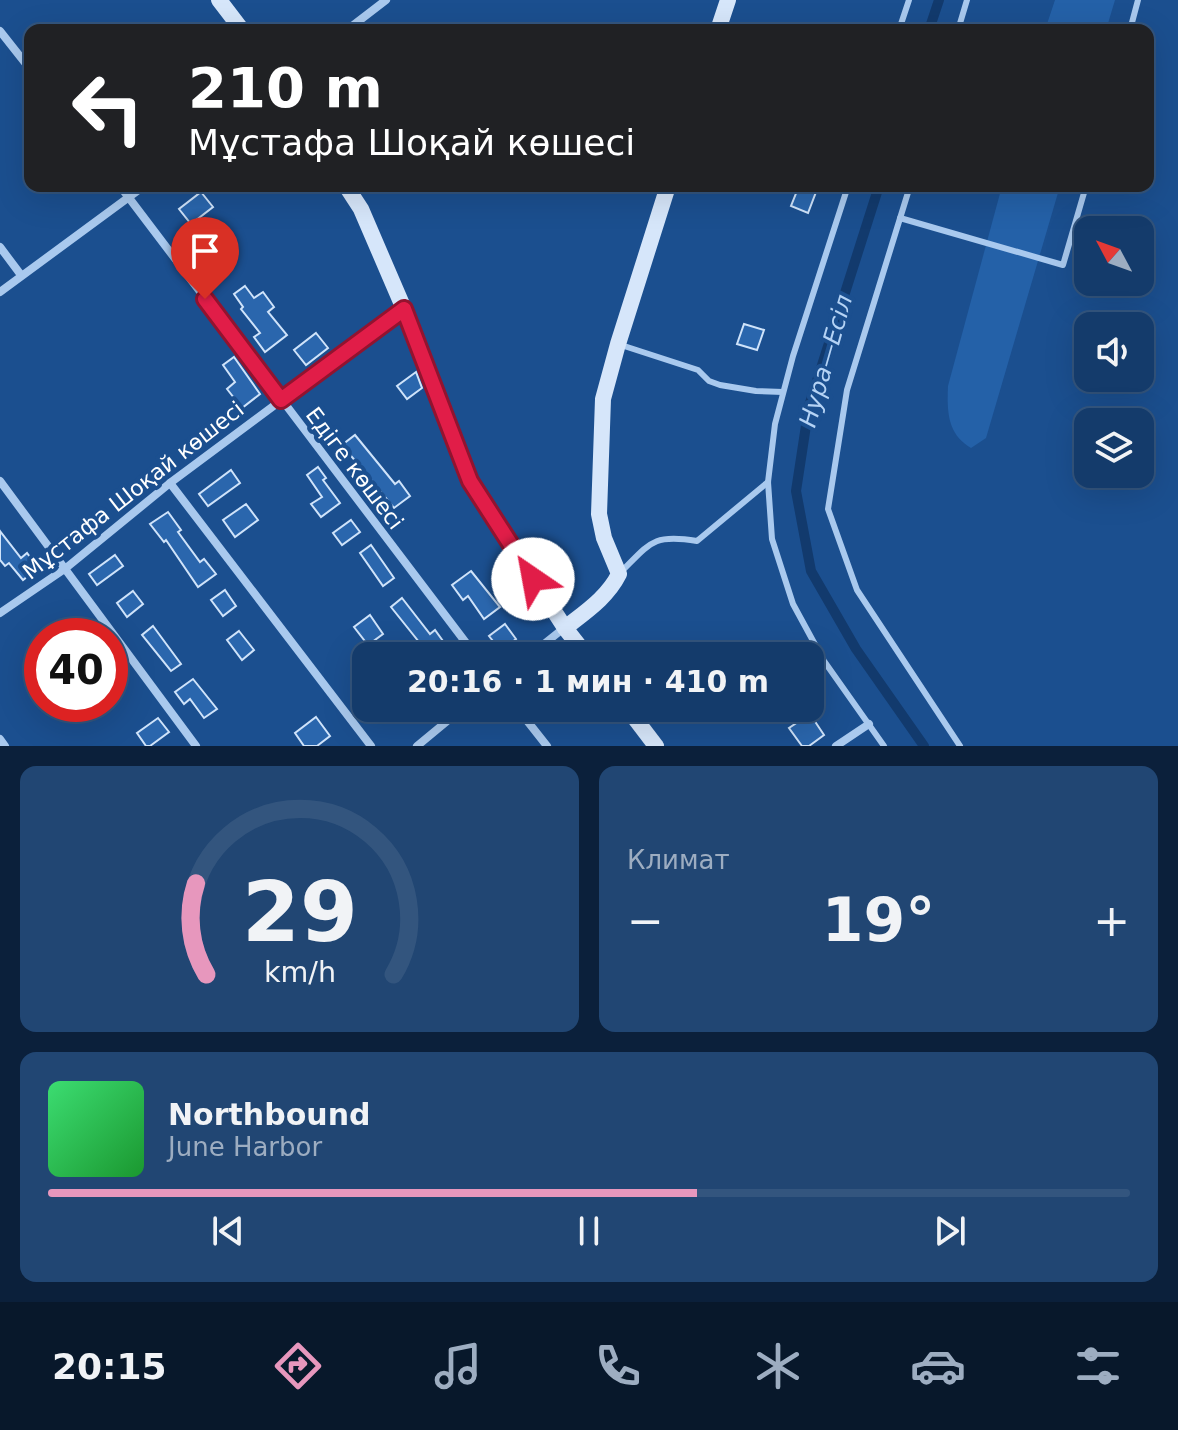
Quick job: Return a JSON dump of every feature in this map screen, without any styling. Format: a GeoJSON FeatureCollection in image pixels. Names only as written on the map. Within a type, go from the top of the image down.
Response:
{"type":"FeatureCollection","features":[{"type":"Feature","properties":{"kind":"street"},"geometry":{"type":"LineString","coordinates":[[219,0],[237,24]]}},
{"type":"Feature","properties":{"kind":"street"},"geometry":{"type":"LineString","coordinates":[[355,24],[386,0]]}},
{"type":"Feature","properties":{"kind":"street"},"geometry":{"type":"LineString","coordinates":[[720,24],[728,0]]}},
{"type":"Feature","properties":{"kind":"street"},"geometry":{"type":"LineString","coordinates":[[0,31],[24,61]]}},
{"type":"Feature","properties":{"kind":"street","name":"Едіге көшесі"},"geometry":{"type":"LineString","coordinates":[[125,192],[465,642]]}},
{"type":"Feature","properties":{"kind":"street"},"geometry":{"type":"LineString","coordinates":[[0,292],[136,192]]}},
{"type":"Feature","properties":{"kind":"street"},"geometry":{"type":"LineString","coordinates":[[350,192],[361,209],[404,309],[470,481],[576,642]]}},
{"type":"Feature","properties":{"kind":"street"},"geometry":{"type":"LineString","coordinates":[[547,642],[601,599],[619,574],[604,538],[599,514],[603,399],[666,192]]}},
{"type":"Feature","properties":{"kind":"street"},"geometry":{"type":"LineString","coordinates":[[0,247],[21,275]]}},
{"type":"Feature","properties":{"kind":"street","name":"Мұстафа Шоқай көшесі"},"geometry":{"type":"LineString","coordinates":[[0,613],[66,568],[170,483],[404,309]]}},
{"type":"Feature","properties":{"kind":"street"},"geometry":{"type":"LineString","coordinates":[[0,481],[196,746]]}},
{"type":"Feature","properties":{"kind":"street"},"geometry":{"type":"LineString","coordinates":[[170,483],[371,746]]}},
{"type":"Feature","properties":{"kind":"street"},"geometry":{"type":"LineString","coordinates":[[417,746],[446,722]]}},
{"type":"Feature","properties":{"kind":"street"},"geometry":{"type":"LineString","coordinates":[[528,722],[547,746]]}},
{"type":"Feature","properties":{"kind":"street"},"geometry":{"type":"LineString","coordinates":[[638,722],[656,746]]}},
{"type":"Feature","properties":{"kind":"street"},"geometry":{"type":"LineString","coordinates":[[836,746],[869,724]]}},
{"type":"Feature","properties":{"kind":"street"},"geometry":{"type":"LineString","coordinates":[[0,739],[5,746]]}},
{"type":"Feature","properties":{"kind":"lane"},"geometry":{"type":"LineString","coordinates":[[901,24],[909,0]]}},
{"type":"Feature","properties":{"kind":"lane"},"geometry":{"type":"LineString","coordinates":[[960,24],[967,0]]}},
{"type":"Feature","properties":{"kind":"lane"},"geometry":{"type":"LineString","coordinates":[[1132,24],[1138,0]]}},
{"type":"Feature","properties":{"kind":"lane"},"geometry":{"type":"LineString","coordinates":[[846,192],[783,392],[775,424],[768,482],[772,539],[793,604],[824,661],[884,746]]}},
{"type":"Feature","properties":{"kind":"lane"},"geometry":{"type":"LineString","coordinates":[[908,192],[847,390],[828,509],[857,590],[960,746]]}},
{"type":"Feature","properties":{"kind":"lane"},"geometry":{"type":"LineString","coordinates":[[900,218],[1063,265],[1084,192]]}},
{"type":"Feature","properties":{"kind":"lane"},"geometry":{"type":"LineString","coordinates":[[618,344],[698,370],[709,381],[720,385],[783,392]]}},
{"type":"Feature","properties":{"kind":"lane"},"geometry":{"type":"LineString","coordinates":[[619,574],[651,542],[671,537],[697,541],[768,482]]}},
{"type":"Feature","properties":{"kind":"shaded area"},"geometry":{"type":"Polygon","coordinates":[[[1055,0],[1115,0],[1108,24],[1047,24],[1055,0]]]}},
{"type":"Feature","properties":{"kind":"shaded area"},"geometry":{"type":"Polygon","coordinates":[[[1000,192],[1058,192],[986,438],[971,448],[957,436],[950,421],[948,386],[1000,192]]]}},
{"type":"Feature","properties":{"kind":"building"},"geometry":{"type":"Polygon","coordinates":[[[201,192],[213,207],[191,224],[179,209],[201,192]]]}},
{"type":"Feature","properties":{"kind":"building"},"geometry":{"type":"Polygon","coordinates":[[[797,192],[816,192],[808,213],[791,206],[797,192]]]}},
{"type":"Feature","properties":{"kind":"building"},"geometry":{"type":"Polygon","coordinates":[[[203,228],[214,243],[192,260],[181,245],[203,228]]]}},
{"type":"Feature","properties":{"kind":"building"},"geometry":{"type":"Polygon","coordinates":[[[245,286],[254,298],[263,292],[274,307],[268,312],[287,335],[265,352],[254,337],[260,333],[241,309],[243,307],[234,294],[245,286]]]}},
{"type":"Feature","properties":{"kind":"building"},"geometry":{"type":"Polygon","coordinates":[[[744,324],[764,330],[757,350],[737,344],[744,324]]]}},
{"type":"Feature","properties":{"kind":"building"},"geometry":{"type":"Polygon","coordinates":[[[316,333],[328,348],[306,365],[294,350],[316,333]]]}},
{"type":"Feature","properties":{"kind":"building"},"geometry":{"type":"Polygon","coordinates":[[[234,357],[260,394],[242,408],[227,389],[235,382],[223,365],[234,357]]]}},
{"type":"Feature","properties":{"kind":"building"},"geometry":{"type":"Polygon","coordinates":[[[416,372],[422,388],[407,399],[397,386],[416,372]]]}},
{"type":"Feature","properties":{"kind":"building"},"geometry":{"type":"Polygon","coordinates":[[[355,435],[395,484],[399,481],[410,496],[394,508],[342,445],[355,435]]]}},
{"type":"Feature","properties":{"kind":"building"},"geometry":{"type":"Polygon","coordinates":[[[318,467],[326,478],[323,480],[340,503],[321,517],[311,504],[322,497],[307,475],[318,467]]]}},
{"type":"Feature","properties":{"kind":"building"},"geometry":{"type":"Polygon","coordinates":[[[231,470],[240,483],[208,506],[199,494],[231,470]]]}},
{"type":"Feature","properties":{"kind":"building"},"geometry":{"type":"Polygon","coordinates":[[[246,504],[258,520],[235,537],[223,520],[246,504]]]}},
{"type":"Feature","properties":{"kind":"building"},"geometry":{"type":"Polygon","coordinates":[[[168,512],[200,562],[204,559],[216,574],[198,587],[166,540],[164,542],[150,524],[168,512]]]}},
{"type":"Feature","properties":{"kind":"building"},"geometry":{"type":"Polygon","coordinates":[[[351,520],[360,532],[342,545],[333,533],[351,520]]]}},
{"type":"Feature","properties":{"kind":"building"},"geometry":{"type":"Polygon","coordinates":[[[0,531],[21,558],[27,553],[38,568],[23,580],[9,563],[5,566],[0,560],[0,531]]]}},
{"type":"Feature","properties":{"kind":"building"},"geometry":{"type":"Polygon","coordinates":[[[371,545],[394,578],[383,586],[360,553],[371,545]]]}},
{"type":"Feature","properties":{"kind":"building"},"geometry":{"type":"Polygon","coordinates":[[[115,555],[123,566],[97,585],[89,574],[115,555]]]}},
{"type":"Feature","properties":{"kind":"building"},"geometry":{"type":"Polygon","coordinates":[[[471,571],[500,607],[484,619],[468,596],[463,600],[452,585],[471,571]]]}},
{"type":"Feature","properties":{"kind":"building"},"geometry":{"type":"Polygon","coordinates":[[[225,590],[236,606],[223,616],[211,600],[225,590]]]}},
{"type":"Feature","properties":{"kind":"building"},"geometry":{"type":"Polygon","coordinates":[[[133,591],[143,604],[127,617],[117,603],[133,591]]]}},
{"type":"Feature","properties":{"kind":"building"},"geometry":{"type":"Polygon","coordinates":[[[402,598],[430,634],[435,630],[444,642],[419,642],[391,607],[402,598]]]}},
{"type":"Feature","properties":{"kind":"building"},"geometry":{"type":"Polygon","coordinates":[[[370,615],[383,634],[372,642],[366,642],[354,627],[370,615]]]}},
{"type":"Feature","properties":{"kind":"building"},"geometry":{"type":"Polygon","coordinates":[[[505,624],[516,639],[512,642],[494,642],[489,636],[505,624]]]}},
{"type":"Feature","properties":{"kind":"building"},"geometry":{"type":"Polygon","coordinates":[[[153,626],[181,664],[171,671],[142,635],[153,626]]]}},
{"type":"Feature","properties":{"kind":"building"},"geometry":{"type":"Polygon","coordinates":[[[239,631],[254,650],[242,660],[227,640],[239,631]]]}},
{"type":"Feature","properties":{"kind":"building"},"geometry":{"type":"Polygon","coordinates":[[[193,679],[217,709],[204,718],[190,699],[184,704],[175,692],[193,679]]]}},
{"type":"Feature","properties":{"kind":"building"},"geometry":{"type":"Polygon","coordinates":[[[316,717],[330,736],[317,746],[304,746],[295,733],[316,717]]]}},
{"type":"Feature","properties":{"kind":"building"},"geometry":{"type":"Polygon","coordinates":[[[158,718],[169,732],[146,746],[137,733],[158,718]]]}},
{"type":"Feature","properties":{"kind":"building"},"geometry":{"type":"Polygon","coordinates":[[[798,722],[815,722],[824,735],[809,746],[802,746],[789,728],[798,722]]]}},
{"type":"Feature","properties":{"kind":"waterway","name":"Нура—Есіл"},"geometry":{"type":"LineString","coordinates":[[931,24],[939,0]]}},
{"type":"Feature","properties":{"kind":"waterway","name":"Нура—Есіл"},"geometry":{"type":"LineString","coordinates":[[877,192],[809,406],[796,491],[811,571],[856,649],[924,746]]}},
{"type":"Feature","properties":{"kind":"route"},"geometry":{"type":"LineString","coordinates":[[205,299],[281,400],[404,309],[470,481],[533,579]]}}]}
